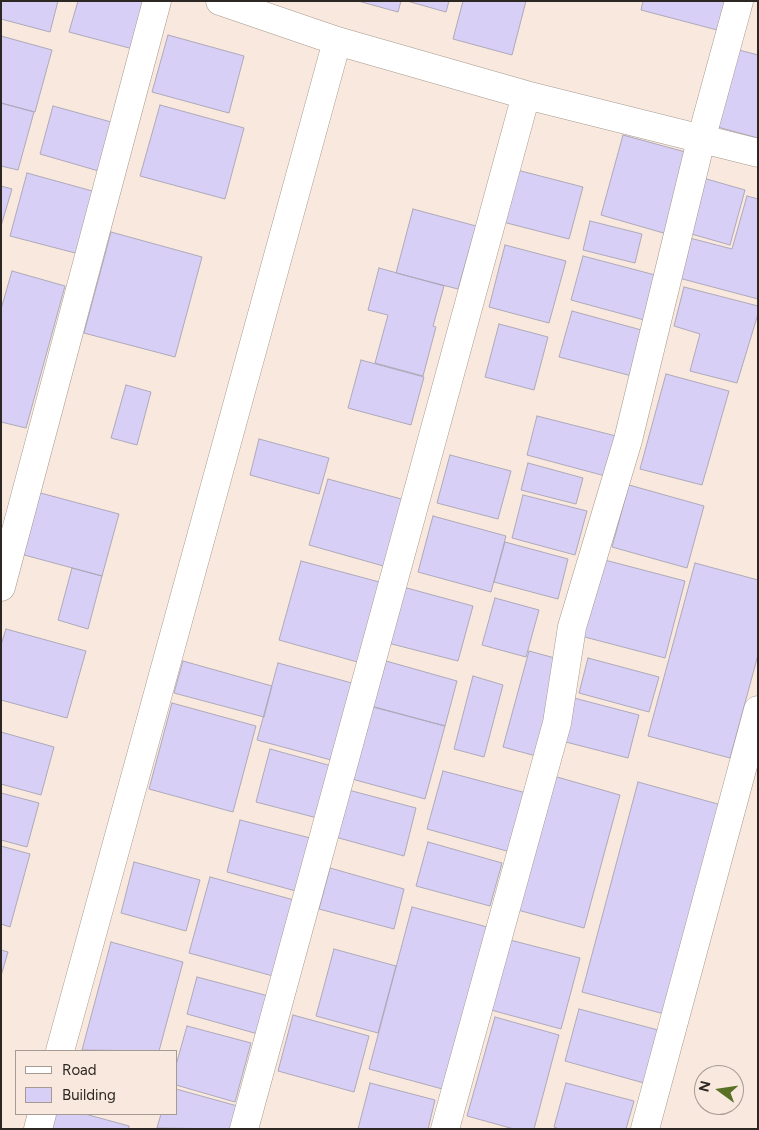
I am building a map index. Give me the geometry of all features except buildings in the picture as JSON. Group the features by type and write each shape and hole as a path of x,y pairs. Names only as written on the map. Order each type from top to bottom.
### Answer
{"street":[{"path":"1,587 156,1"},
{"path":"220,1 337,41 526,95 758,153"},
{"path":"445,1129 557,723 572,627 628,440 701,140 740,1"},
{"path":"60,1050 337,41"},
{"path":"244,1129 526,95"},
{"path":"645,1129 758,710"},
{"path":"38,1129 42,1115"}]}
